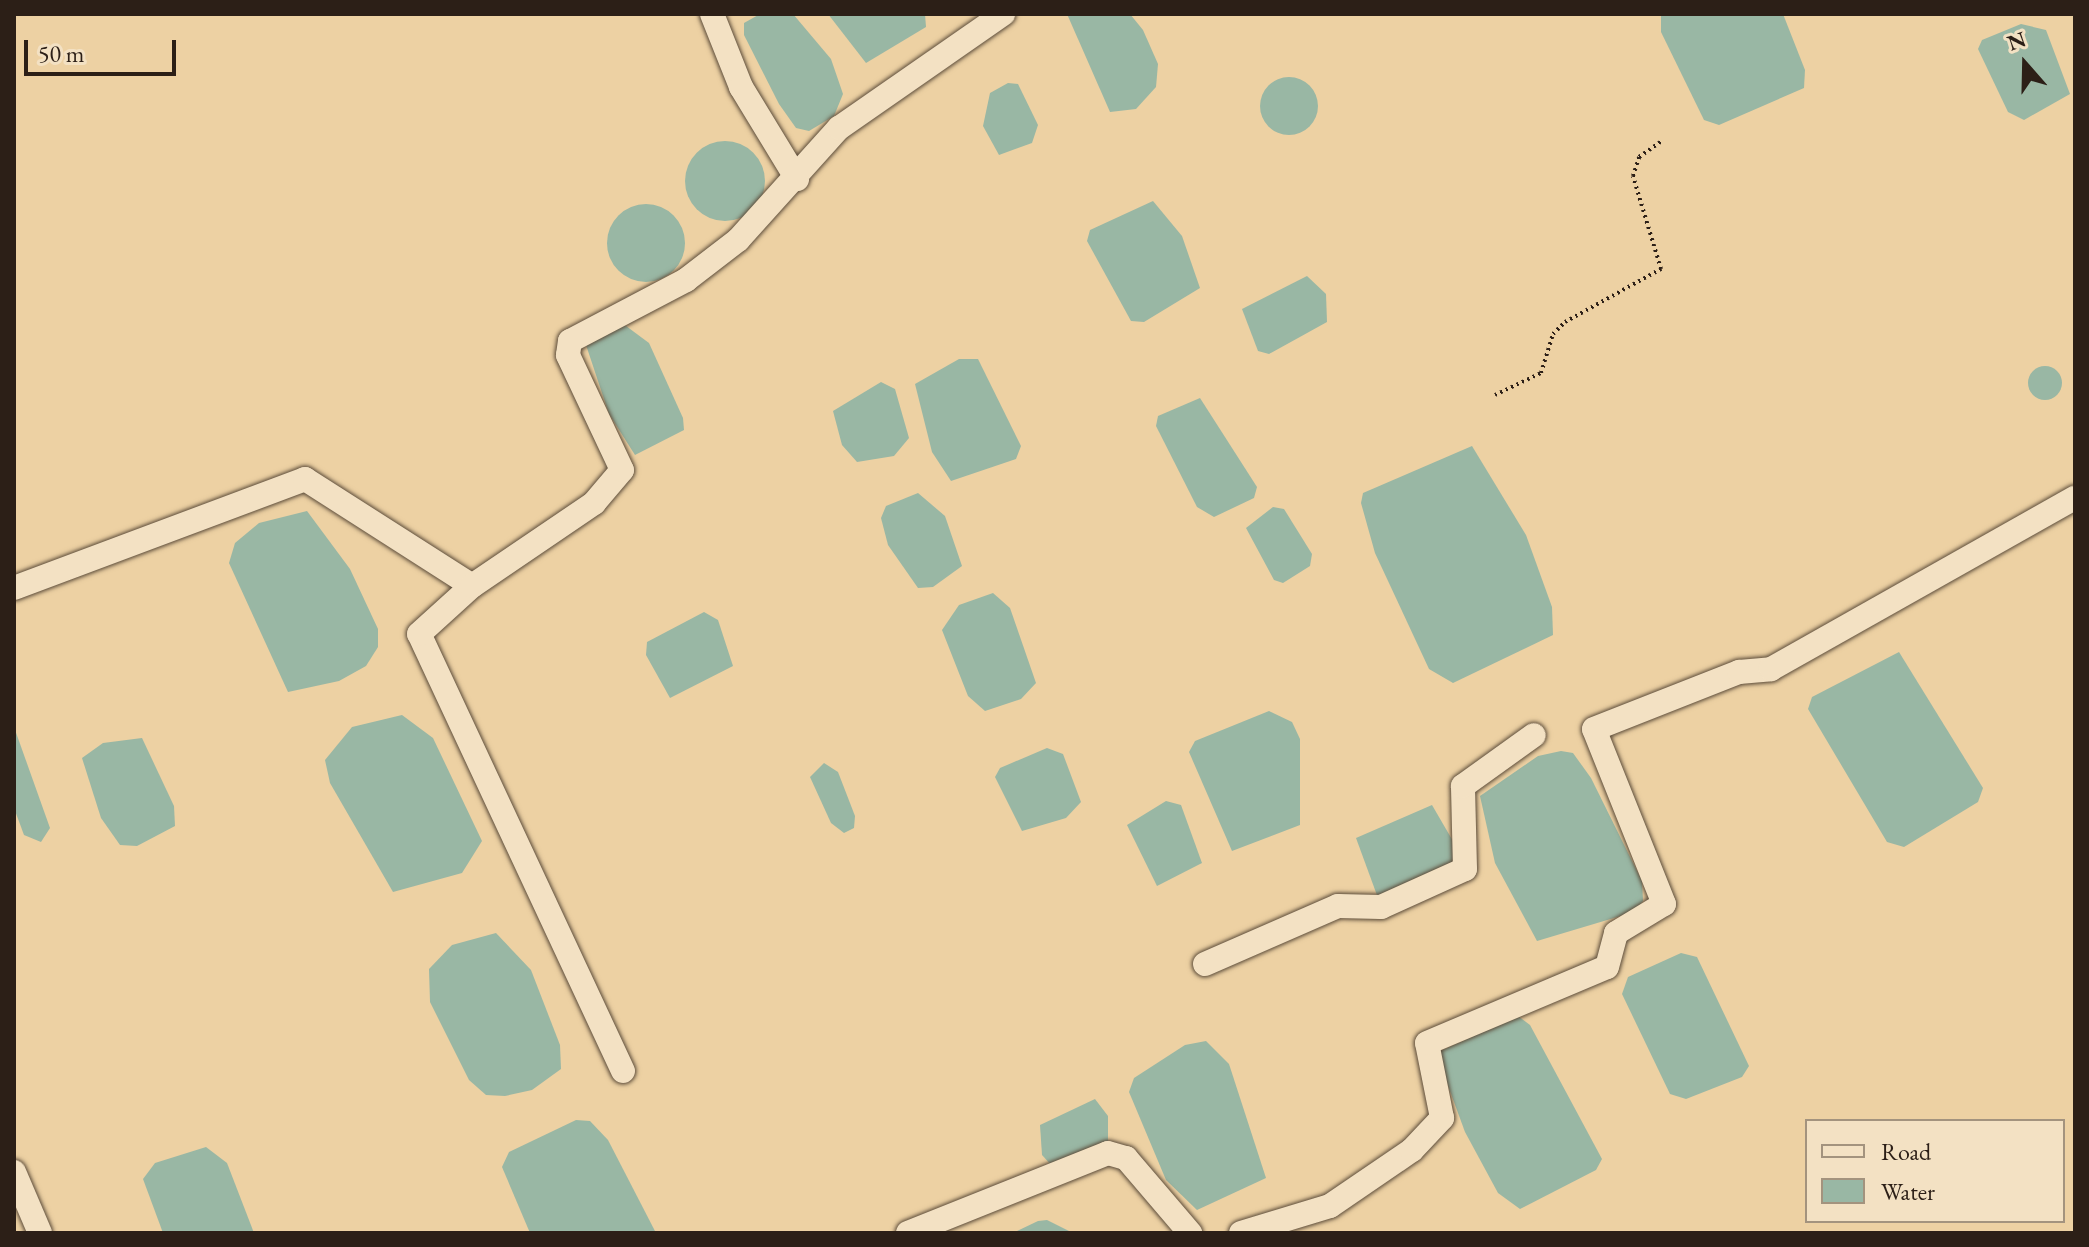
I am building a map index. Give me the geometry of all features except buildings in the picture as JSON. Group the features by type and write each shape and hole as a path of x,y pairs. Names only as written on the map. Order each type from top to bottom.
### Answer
{"street":[{"path":"712,14 741,87 797,179"},
{"path":"623,1071 419,634 472,586 594,503 622,470 568,355 570,341 661,298 738,240 797,179 839,128 880,96 1003,14"},
{"path":"14,588 305,479 472,586"},
{"path":"1241,1233 1330,1206 1412,1150 1442,1118 1427,1043 1607,967 1616,933 1664,904 1594,729 1739,672 1771,669 2075,498"},
{"path":"1205,964 1338,906 1381,907 1465,869 1463,786 1534,735"},
{"path":"908,1233 1108,1153 1126,1158 1190,1233"},
{"path":"14,1172 40,1233"}],"path":[{"path":"1495,395 1541,373 1565,322 1661,269 1633,176 1639,157 1662,141"}],"water":[{"path":"760,14 793,14 831,59 843,94 834,116 809,131 796,128 779,104 744,35 744,23"},
{"path":"828,14 925,14 926,27 866,63"},
{"path":"1067,14 1130,14 1143,30 1158,64 1156,87 1136,109 1110,112"},
{"path":"1661,14 1783,14 1805,70 1804,88 1719,125 1704,120 1661,32"},
{"path":"2021,24 2046,30 2070,94 2024,120 2008,112 1978,49 1982,40"},
{"path":"1289,77 1310,85 1318,106 1310,127 1289,135 1268,127 1260,106 1268,85"},
{"path":"1008,83 1018,84 1038,125 1032,143 999,155 983,126 990,93"},
{"path":"725,141 740,144 753,153 762,166 765,181 762,196 753,209 740,218 725,221 710,218 697,209 688,196 685,181 688,166 697,153 710,144"},
{"path":"1153,201 1182,236 1200,288 1144,322 1131,321 1087,241 1090,230"},
{"path":"646,204 661,207 673,216 682,228 685,243 682,258 673,270 661,279 646,282 631,279 619,270 610,258 607,243 610,228 619,216 631,207"},
{"path":"1307,276 1326,294 1327,322 1269,354 1258,351 1242,309"},
{"path":"622,323 649,343 683,418 684,430 635,455 609,414 586,345"},
{"path":"959,359 978,359 1021,446 1016,459 951,481 932,452 915,384"},
{"path":"2045,366 2057,371 2062,383 2057,395 2045,400 2033,395 2028,383 2033,371"},
{"path":"881,382 895,389 909,438 894,456 857,462 842,445 833,411"},
{"path":"1200,398 1257,487 1254,498 1214,517 1197,507 1156,426 1158,416"},
{"path":"1472,446 1526,535 1552,607 1553,635 1453,683 1429,669 1375,553 1361,503 1363,493"},
{"path":"918,493 945,516 962,566 933,587 918,588 888,545 881,518 886,506"},
{"path":"1273,507 1284,509 1312,554 1310,566 1283,583 1274,580 1246,528"},
{"path":"307,511 350,569 378,629 378,647 366,666 339,681 288,692 229,563 235,543 259,523"},
{"path":"993,593 1010,608 1036,683 1021,699 985,711 968,696 942,630 959,605"},
{"path":"704,612 718,620 733,666 670,698 646,655 647,642"},
{"path":"1899,652 1983,788 1978,802 1904,847 1887,842 1808,709 1812,697"},
{"path":"1269,711 1292,722 1300,739 1300,825 1232,851 1189,752 1195,741"},
{"path":"402,715 433,738 482,841 462,873 393,892 330,783 325,760 352,727"},
{"path":"14,727 50,828 41,842 24,835 14,808"},
{"path":"142,738 174,806 175,826 137,846 120,845 101,818 82,758 103,743"},
{"path":"1047,748 1063,754 1081,802 1066,818 1022,831 995,777 1000,768"},
{"path":"1561,751 1573,753 1591,778 1642,881 1643,901 1634,912 1537,941 1495,863 1480,796 1538,756"},
{"path":"824,763 838,772 855,816 854,828 844,833 831,823 810,777"},
{"path":"1166,801 1181,805 1202,863 1157,886 1127,825"},
{"path":"1432,805 1457,848 1456,864 1378,898 1356,838"},
{"path":"496,933 531,970 560,1045 561,1069 532,1090 505,1096 486,1095 469,1080 430,1002 429,969 452,945"},
{"path":"1681,953 1697,957 1749,1066 1742,1077 1686,1099 1670,1094 1622,994 1628,977"},
{"path":"1518,1016 1530,1025 1602,1159 1596,1170 1520,1209 1498,1193 1465,1132 1436,1053"},
{"path":"1206,1041 1229,1064 1266,1178 1197,1210 1166,1180 1129,1092 1134,1078 1185,1045"},
{"path":"1095,1099 1108,1116 1108,1143 1052,1166 1042,1155 1040,1125"},
{"path":"576,1120 590,1121 608,1140 656,1233 530,1233 502,1167 509,1152"},
{"path":"206,1147 227,1163 254,1233 163,1233 143,1179 155,1163"},
{"path":"1047,1220 1073,1233 1013,1233 1038,1221"}]}
